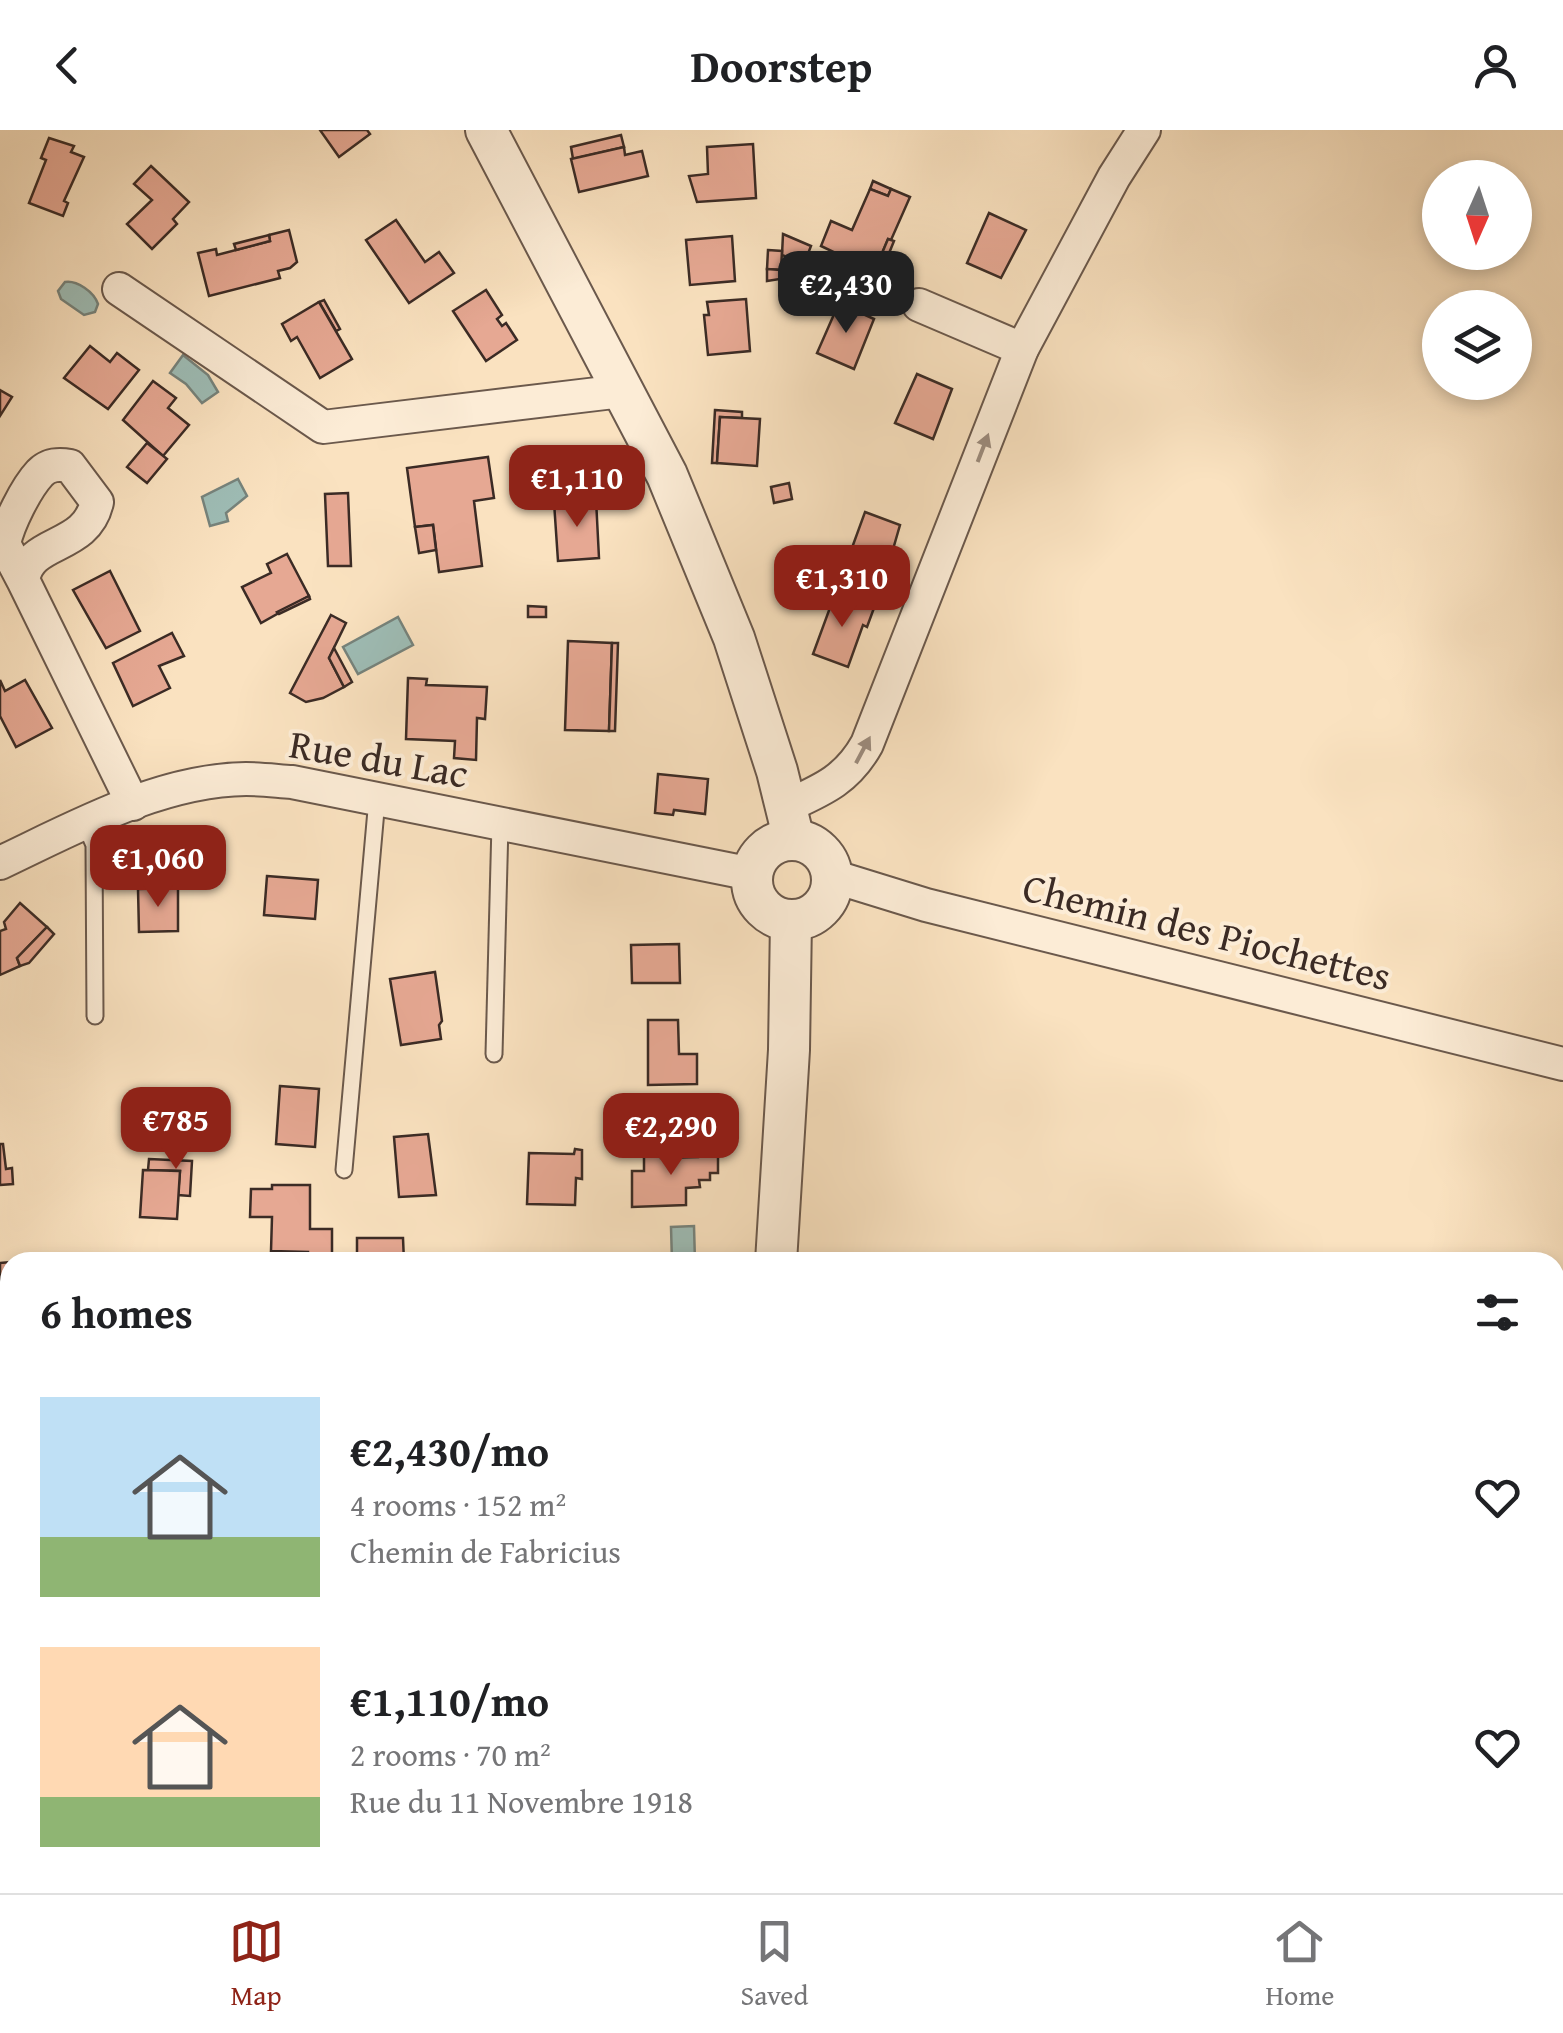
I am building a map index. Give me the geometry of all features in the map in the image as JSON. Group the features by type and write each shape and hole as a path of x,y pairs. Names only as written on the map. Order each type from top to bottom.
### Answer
{"street":[{"path":"486,130 667,475 734,638 790,823 828,862 832,876 826,901 817,912 791,920 773,916 755,896 752,874 758,858 790,823 855,765 1022,348 1114,177 1144,130"},
{"path":"118,290 323,427 622,390"},
{"path":"919,305 1022,348"},
{"path":"23,580 133,804"},
{"name":"Rue du Lac","path":"0,864 133,804 194,785 244,779 292,782 752,874"},
{"name":"Chemin des Piochettes","path":"832,876 926,905 1563,1064"},
{"path":"777,1252 790,1050 791,920"}],"lane":[{"path":"344,1170 377,799"},
{"path":"85,824 94,846 95,1016"},
{"path":"494,1054 500,824"}],"water":[{"path":"65,282 89,291 98,304 95,312 84,315 61,299 58,291"},
{"path":"183,355 208,375 218,392 202,403 170,373"},
{"path":"238,479 247,496 226,513 228,521 210,526 202,497"},
{"path":"398,617 413,645 358,674 343,647"},
{"path":"694,1226 695,1252 672,1252 671,1227"}],"building":[{"path":"320,130 367,130 370,134 339,157"},
{"path":"621,135 624,147 573,159 571,147"},
{"path":"49,138 74,146 71,152 84,157 64,201 68,203 63,216 29,203 46,160 41,158"},
{"path":"753,144 756,198 697,202 689,176 708,174 707,147"},
{"path":"624,147 625,155 642,151 648,176 579,192 571,159"},
{"path":"151,166 189,202 173,219 177,224 152,249 127,224 152,200 134,184"},
{"path":"873,181 891,189 888,196 870,189"},
{"path":"870,189 888,196 891,189 910,197 891,240 888,239 868,277 836,263 840,255 821,246 831,221 852,230"},
{"path":"989,213 1026,230 1001,278 967,263"},
{"path":"396,220 425,262 439,252 454,273 409,303 366,240"},
{"path":"289,230 297,262 278,271 280,278 209,296 198,253 216,249 217,255 270,241 269,235"},
{"path":"783,234 811,246 804,264 782,255"},
{"path":"269,235 270,241 236,250 234,244"},
{"path":"732,236 735,281 690,285 686,240"},
{"path":"888,239 894,241 881,273 875,270"},
{"path":"768,250 782,251 781,270 767,269"},
{"path":"767,269 781,270 780,279 767,281"},
{"path":"486,290 502,315 497,319 502,326 506,323 517,340 486,361 453,311"},
{"path":"746,299 750,351 708,355 704,315 709,315 707,302"},
{"path":"324,300 340,329 336,331 319,302"},
{"path":"319,302 352,359 320,378 297,337 291,341 282,324"},
{"path":"839,303 874,319 854,369 817,353"},
{"path":"90,346 110,362 117,353 139,370 108,409 64,378"},
{"path":"917,374 952,389 933,439 895,423"},
{"path":"153,381 176,398 168,408 189,425 163,456 123,420"},
{"path":"0,390 12,397 0,416"},
{"path":"715,410 742,412 742,418 720,417 717,463 712,463"},
{"path":"720,417 760,419 757,466 717,463"},
{"path":"147,443 167,459 147,483 127,467"},
{"path":"488,457 494,498 474,501 482,566 439,572 433,525 415,527 407,468"},
{"path":"789,483 792,499 774,503 771,487"},
{"path":"348,493 351,566 328,566 325,494"},
{"path":"596,499 599,558 558,561 554,502"},
{"path":"865,512 900,525 887,570 849,556"},
{"path":"433,525 436,550 419,553 415,527"},
{"path":"287,554 309,596 261,623 242,587 271,573 267,564"},
{"path":"110,571 140,631 106,648 73,590"},
{"path":"835,594 874,608 867,627 863,625 848,667 813,654"},
{"path":"309,596 310,599 277,612"},
{"path":"528,606 546,607 546,617 528,617"},
{"path":"331,615 346,623 329,658 344,687 306,702 290,693"},
{"path":"172,633 184,656 159,666 170,688 133,706 113,663"},
{"path":"568,641 612,643 609,731 565,730"},
{"path":"612,643 618,643 615,731 609,731"},
{"path":"334,648 352,682 344,687 329,658"},
{"path":"408,678 427,679 426,685 487,687 485,719 477,718 476,760 454,758 455,741 406,739"},
{"path":"0,680 5,691 25,680 52,728 16,747 0,716"},
{"path":"658,774 708,779 705,814 674,810 673,815 655,813"},
{"path":"267,876 318,880 315,919 264,915"},
{"path":"178,888 178,931 139,932 138,889"},
{"path":"20,903 47,927 17,958 20,966 0,975 0,931 6,929 4,922"},
{"path":"47,927 54,934 29,963 20,966 17,958"},
{"path":"679,944 680,983 632,983 631,945"},
{"path":"435,972 441,1039 401,1045 390,979"},
{"path":"648,1020 678,1020 679,1054 697,1054 697,1084 648,1085"},
{"path":"280,1086 319,1089 315,1147 276,1144"},
{"path":"428,1134 436,1195 399,1197 394,1137"},
{"path":"0,1144 6,1169 12,1168 13,1184 0,1185"},
{"path":"575,1149 582,1150 582,1179 576,1178 575,1205 527,1204 529,1153 574,1154"},
{"path":"698,1149 718,1149 718,1173 710,1173 710,1180 699,1180 700,1187 686,1188 686,1205 632,1207 632,1171 644,1171 644,1151 661,1150 661,1158 698,1157"},
{"path":"149,1159 192,1161 190,1196 178,1195 180,1171 148,1170"},
{"path":"143,1170 180,1171 177,1219 140,1217"},
{"path":"272,1185 310,1185 310,1229 332,1229 332,1252 271,1251 272,1217 250,1217 251,1189 272,1189"},
{"path":"357,1238 403,1238 404,1252 357,1252"}]}
